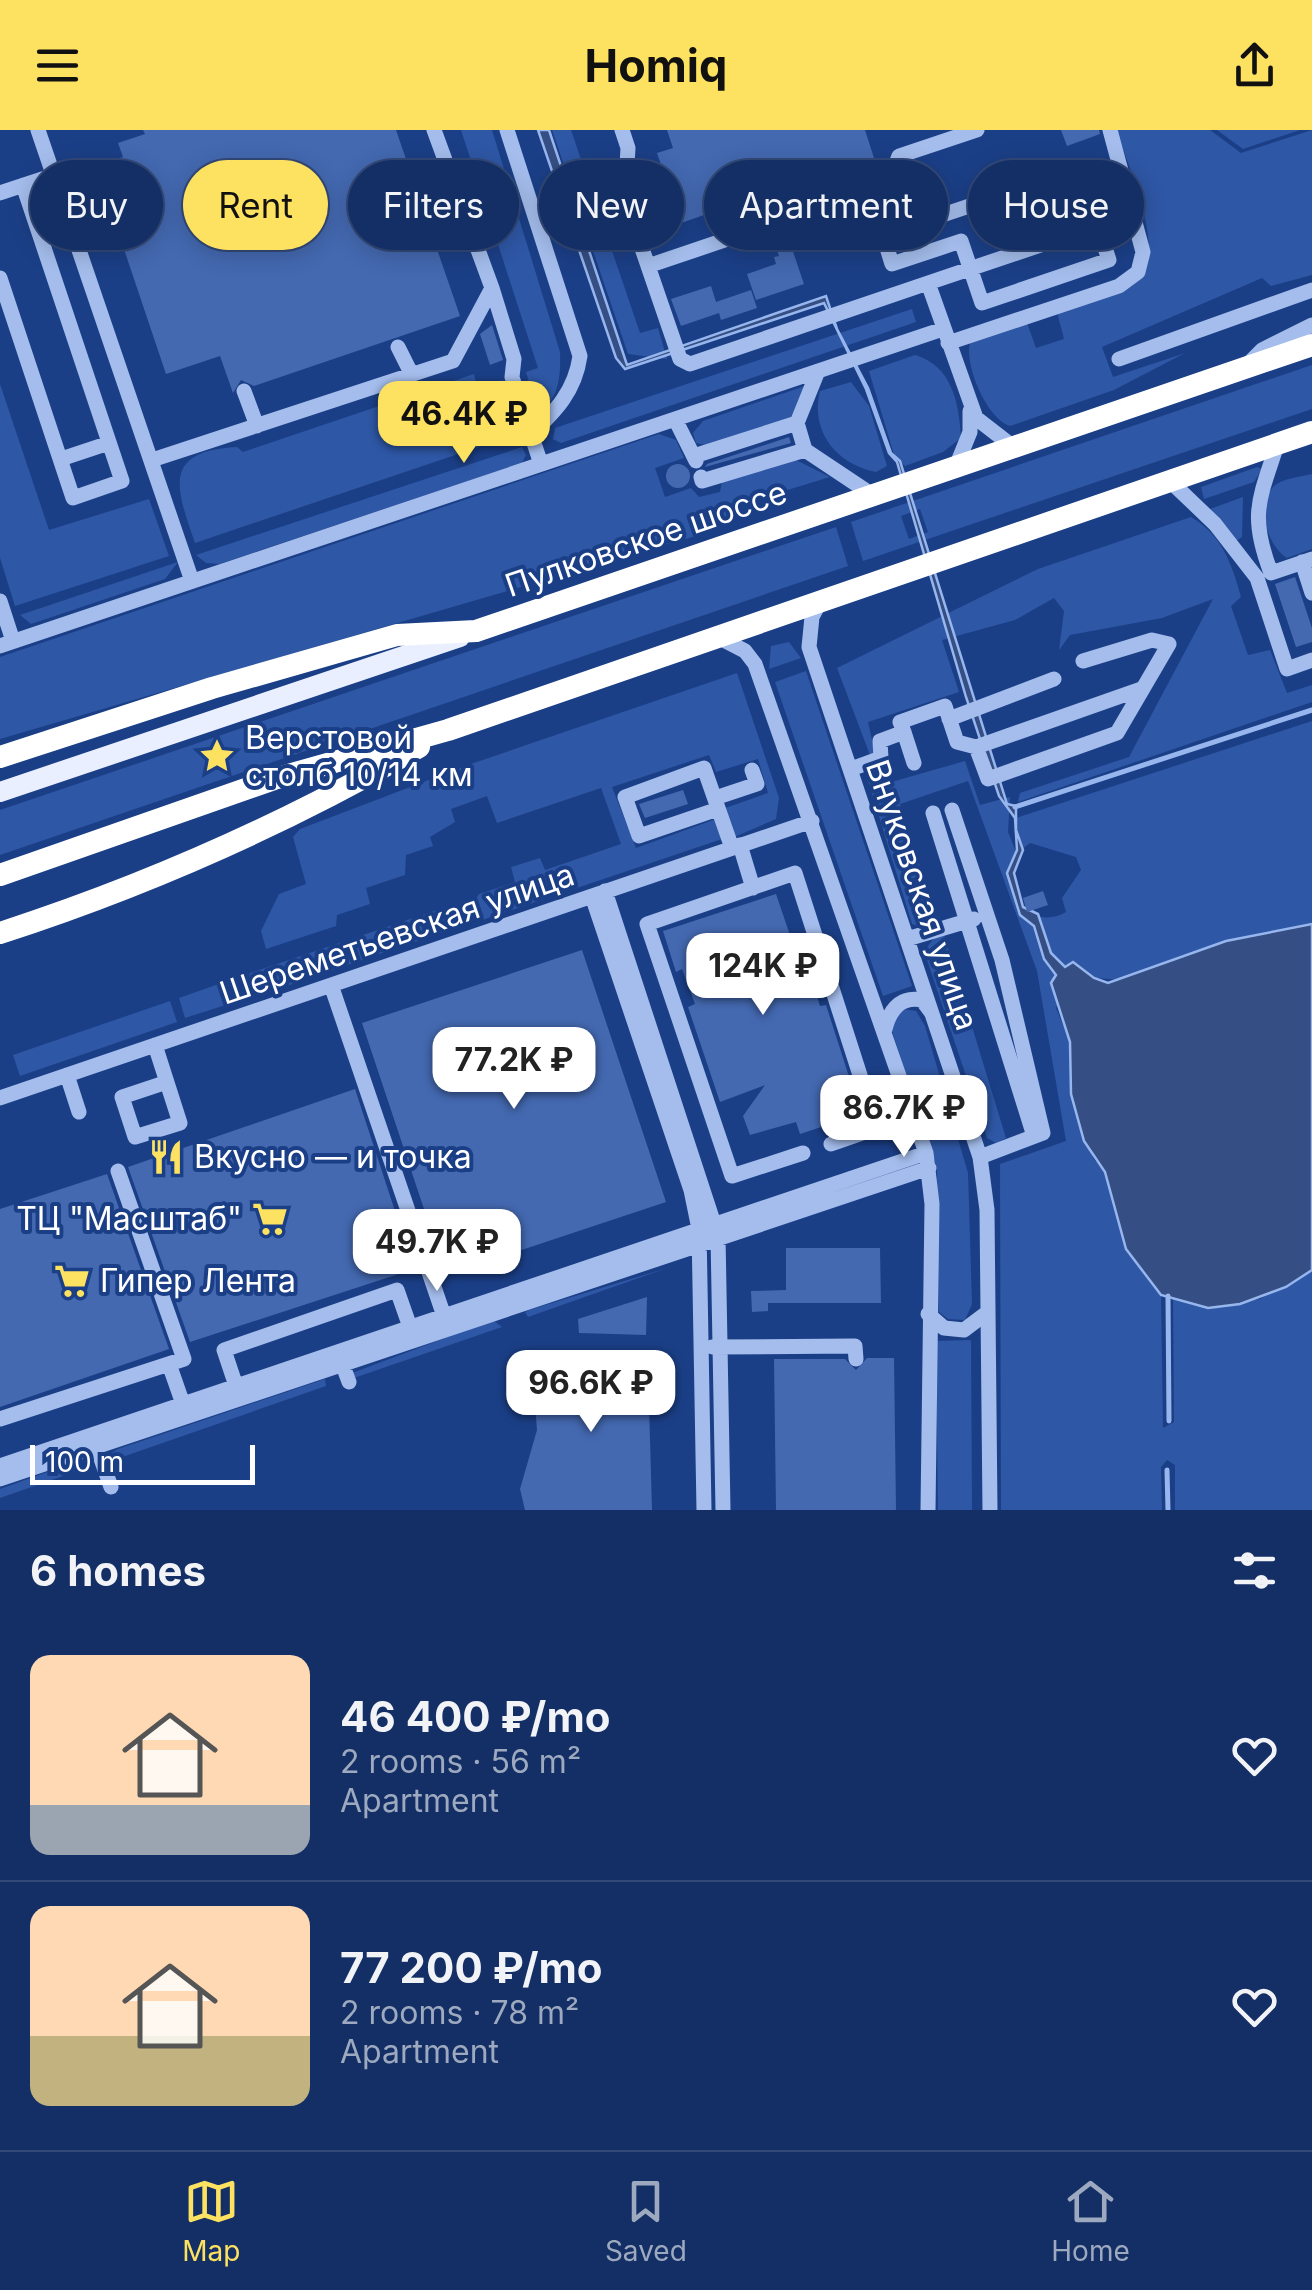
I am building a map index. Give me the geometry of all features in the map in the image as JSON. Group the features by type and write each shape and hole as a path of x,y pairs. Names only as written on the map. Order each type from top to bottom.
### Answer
{"highway":[{"name":"Пулковское шоссе","path":"476,631 1312,345"},
{"path":"0,874 274,779 448,730 1312,432"},
{"path":"0,757 212,688 397,635 476,631"},
{"path":"0,933 322,803 448,730"}],"main road":[{"name":"Пулковское шоссе","path":"0,792 476,631"}],"street":[{"path":"38,130 49,160"},
{"path":"434,130 492,288 514,358 512,377 541,464"},
{"path":"507,130 580,356 570,391 558,410 531,434"},
{"path":"622,130 628,148 625,199 680,360 690,364 1025,250"},
{"path":"648,266 887,187 899,156 977,130"},
{"path":"0,601 7,644 818,371 1119,286 1138,272 1143,252 1110,130"},
{"path":"0,193 30,183"},
{"path":"0,278 73,498 122,482 23,185"},
{"path":"968,206 883,234 892,264 961,241 982,303 1109,260 1106,250"},
{"path":"80,250 192,581"},
{"path":"928,283 970,407 983,427 1016,448"},
{"path":"152,460 453,362 492,288"},
{"path":"1119,359 1312,290"},
{"path":"1244,367 1262,350 1312,325"},
{"path":"398,346 412,375"},
{"path":"818,371 797,423 805,450 874,496"},
{"path":"244,392 257,426"},
{"path":"955,469 970,432 970,407"},
{"path":"675,419 702,481 805,450"},
{"path":"697,465 797,423"},
{"path":"60,460 109,443"},
{"path":"1278,444 1261,483 1257,536 1287,668 1312,660"},
{"path":"1170,482 1264,575"},
{"path":"1264,575 1307,561 1312,593"},
{"name":"Внуковская улица","path":"822,600 808,632 809,646 980,1157 987,1210 990,1510"},
{"path":"718,638 745,651 756,664 927,1160 928,1510"},
{"path":"976,747 988,779 1117,733 1169,644 1152,640 1082,660"},
{"path":"948,719 1054,679"},
{"path":"914,763 900,722 945,706 957,742 976,747 1141,689"},
{"path":"851,769 881,758 880,741 904,732"},
{"path":"752,770 757,784 716,804 639,836 625,797 704,768 716,804 754,888"},
{"path":"952,810 987,915 1043,1133 980,1157"},
{"path":"933,813 1034,1136"},
{"name":"Шереметьевская улица","path":"0,1098 812,821"},
{"path":"803,1152 732,1176 647,924 795,873 877,1128 831,1144"},
{"path":"599,894 708,1233 722,1347 723,1510"},
{"path":"908,939 987,915"},
{"path":"331,985 445,1322"},
{"path":"885,1029 892,1011 906,1000 922,1000 933,1016"},
{"path":"155,1045 167,1082 180,1123 135,1138 122,1097 167,1082"},
{"path":"67,1075 80,1112"},
{"path":"870,1103 878,1091 903,1082"},
{"path":"0,1466 342,1363 445,1322 927,1160"},
{"path":"0,1419 184,1359 118,1171"},
{"path":"704,1510 702,1347 708,1233"},
{"path":"236,1386 224,1350 397,1290 410,1328"},
{"path":"928,1314 954,1331 974,1327 988,1312"},
{"path":"0,1479 183,1404 410,1328 445,1322"},
{"path":"702,1347 855,1346 856,1358"},
{"path":"342,1363 349,1382"},
{"path":"169,1364 183,1404"},
{"path":"95,1440 111,1487"}],"shaded area":[{"path":"461,130 492,130 501,160 471,160"},
{"path":"538,130 549,130 559,160 548,160"},
{"path":"552,130 571,130 581,160 562,160"},
{"path":"1116,130 1210,130 1241,153 1312,130 1312,275 1271,286 1262,278 1102,347 1113,377 1185,353 1114,390 1010,426 993,413 979,390 970,364 970,343 1027,323 1036,348 1064,339 1057,312 1120,290 1138,279 1146,268 1149,251 1144,217 1144,160 1127,160"},
{"path":"1217,130 1300,130 1243,149"},
{"path":"519,218 560,352 554,394 538,413 526,372 538,368 500,250 519,250"},
{"path":"579,250 589,250 627,365 826,296 837,329 868,388 891,453 900,461 1007,804 1016,806 1016,830 1023,850 1014,873 1023,907 1038,914 1051,953 1065,967 1073,962 1108,983 1226,941 1312,924 1312,1270 1286,1287 1240,1304 1208,1308 1161,1295 1126,1249 1105,1172 1084,1141 1071,1094 1070,1042 1051,983 1056,975 1044,959 1034,926 1020,915 1007,873 1017,850 1015,818 999,796 966,697 897,462 889,453 866,389 824,303 625,369 616,358"},
{"path":"593,250 612,250 640,333 658,328 667,359 628,354"},
{"path":"912,309 916,322 561,443 553,439 555,428"},
{"path":"915,355 938,368 951,387 961,438 943,452 905,466 895,458 869,371"},
{"path":"1312,365 1312,409 863,561 851,522","holes":["920,509 928,532 909,539 901,516"]},
{"path":"474,374 477,388 503,380 520,433 195,543 183,506 180,477 195,456 237,447 243,452"},
{"path":"851,382 869,406 887,466 876,472 849,462 838,453 829,444 819,419 820,391"},
{"path":"0,384 49,530 149,499 169,556 15,606 0,558"},
{"path":"805,386 791,419 709,446 696,443 693,433 703,421"},
{"path":"659,434 676,440 684,458 655,468 665,497 691,488 699,497 720,492 723,475 794,459 830,477 735,506 733,517 699,535 0,739 0,657"},
{"path":"522,447 526,455 522,463 219,564 206,563 196,555"},
{"path":"1257,467 1262,469 1254,482 1204,499 1201,487"},
{"path":"1312,474 1312,549 1287,558 1269,535 1265,504 1278,483"},
{"path":"1243,497 1242,537 1235,542 1210,509"},
{"path":"1191,517 1211,532 1229,562 1241,597 1231,606 1248,655 1270,650 1287,693 1312,685 1312,702 1018,802 1020,793 1129,757 1213,599 1162,618 1070,635 1059,650 1064,611 1054,598 1015,620 942,640 959,692 868,722 875,753 870,755 837,668 1038,569"},
{"path":"836,527 848,566 0,855 0,810"},
{"path":"178,562 165,579 31,624 20,615"},
{"path":"789,642 801,658 769,669 771,646"},
{"path":"806,671 912,986 883,996 775,682"},
{"path":"737,673 779,798 776,819 732,838 725,808 768,793 758,759 716,772 709,755 612,787 636,848 716,819 722,839 482,920 474,915 472,905 479,894 515,882 511,867 540,858 545,870 621,844 601,788 497,823 487,796 451,809 455,822 430,837 433,846 406,855 405,875 366,888 370,904 337,915 336,926 266,949 261,931 279,894 306,884 293,837 300,829 468,765"},
{"path":"1312,721 1312,924 1226,941 1125,980 1094,978 1073,962 1056,1008 1070,1042 1070,1068 1093,1158 1105,1172 1126,1249 1161,1295 1163,1428 1174,1422 1173,1296 1208,1308 1260,1299 1312,1270 1312,1510 1175,1510 1175,1465 1167,1460 1161,1467 1162,1510 1001,1510 1000,1164 1066,1141 1037,971 968,781 900,804 938,922 921,927 912,924 865,771 880,766 888,783 965,761 980,805 1010,797 1008,832 1018,857 1010,873 1021,909 1049,917 1066,912 1062,898 1081,870 1076,857 1030,843 1021,850 1014,831 1016,818"},
{"path":"452,905 460,913 455,928 260,995 247,988 250,973"},
{"path":"944,935 1006,1138 996,1143 987,1138 924,951 935,937"},
{"path":"230,980 236,996 232,1003 185,1018 179,998"},
{"path":"170,1001 177,1022 20,1076 13,1055"},
{"path":"903,1009 916,1011 925,1026 968,1173 972,1304 965,1320 948,1319 939,1312 937,1168 891,1028 894,1017"},
{"path":"667,1268 528,1317 525,1312 529,1310"},
{"path":"493,1320 502,1327 354,1378 352,1373"},
{"path":"971,1340 972,1510 938,1510 936,1341"},
{"path":"325,1379 326,1386 108,1462 106,1456 118,1449"},
{"path":"75,1462 83,1469 0,1498 0,1489"}],"building":[{"path":"143,130 396,130 406,160 348,160 348,250 437,250 460,316 254,386 241,380 233,393 220,356 166,374 124,250 163,250 163,160 114,160 123,157 118,143 145,134"},
{"path":"667,130 865,130 874,158 704,160 704,215 684,222 684,160 659,160 657,153 673,148"},
{"path":"1061,130 1099,130 1100,134 1067,146"},
{"path":"777,250 792,250 804,284 756,300 747,274 776,264 774,257 779,256"},
{"path":"711,286 716,302 751,290 757,308 721,320 719,313 681,326 671,299"},
{"path":"492,325 503,360 490,365 480,334"},
{"path":"789,437 791,443 705,467 707,464"},
{"path":"673,464 683,464 690,476 683,488 673,488 666,481 666,471"},
{"path":"1295,577 1312,628 1312,642 1296,647 1275,584"},
{"path":"683,790 688,804 645,818 639,804"},
{"path":"1043,891 1048,905 1027,912 1023,898"},
{"path":"776,894 793,944 801,942 820,1006 826,1005 861,1114 800,1134 796,1122 750,1135 743,1116 765,1085 720,1102 688,1007 695,1004 682,969 676,972 663,931"},
{"path":"582,950 666,1202 446,1275 362,1023"},
{"name":"ТЦ \"Масштаб\"","path":"355,1089 414,1269 190,1342 128,1167"},
{"name":"Гипер Лента","path":"107,1174 169,1349 0,1407 0,1209"},
{"path":"786,1248 880,1248 881,1303 768,1303 768,1311 752,1312 751,1291 786,1290"},
{"path":"647,1297 646,1335 579,1333 578,1319"},
{"path":"541,1356 652,1360 661,1382 649,1404 652,1510 525,1510 520,1489 537,1430 532,1367"},
{"path":"867,1358 894,1358 896,1510 776,1510 774,1359 845,1359 856,1370"}],"waterway":[{"path":"1015,807 1312,710"},
{"path":"1168,1296 1169,1421"},
{"path":"1167,1470 1168,1510"}],"place":[{"name":"Верстовой столб 10/14 км","path":"217,756"},
{"name":"Вкусно — и точка","path":"166,1157"},
{"name":"ТЦ \"Масштаб\"","path":"270,1219"},
{"name":"Гипер Лента","path":"72,1281"}]}
